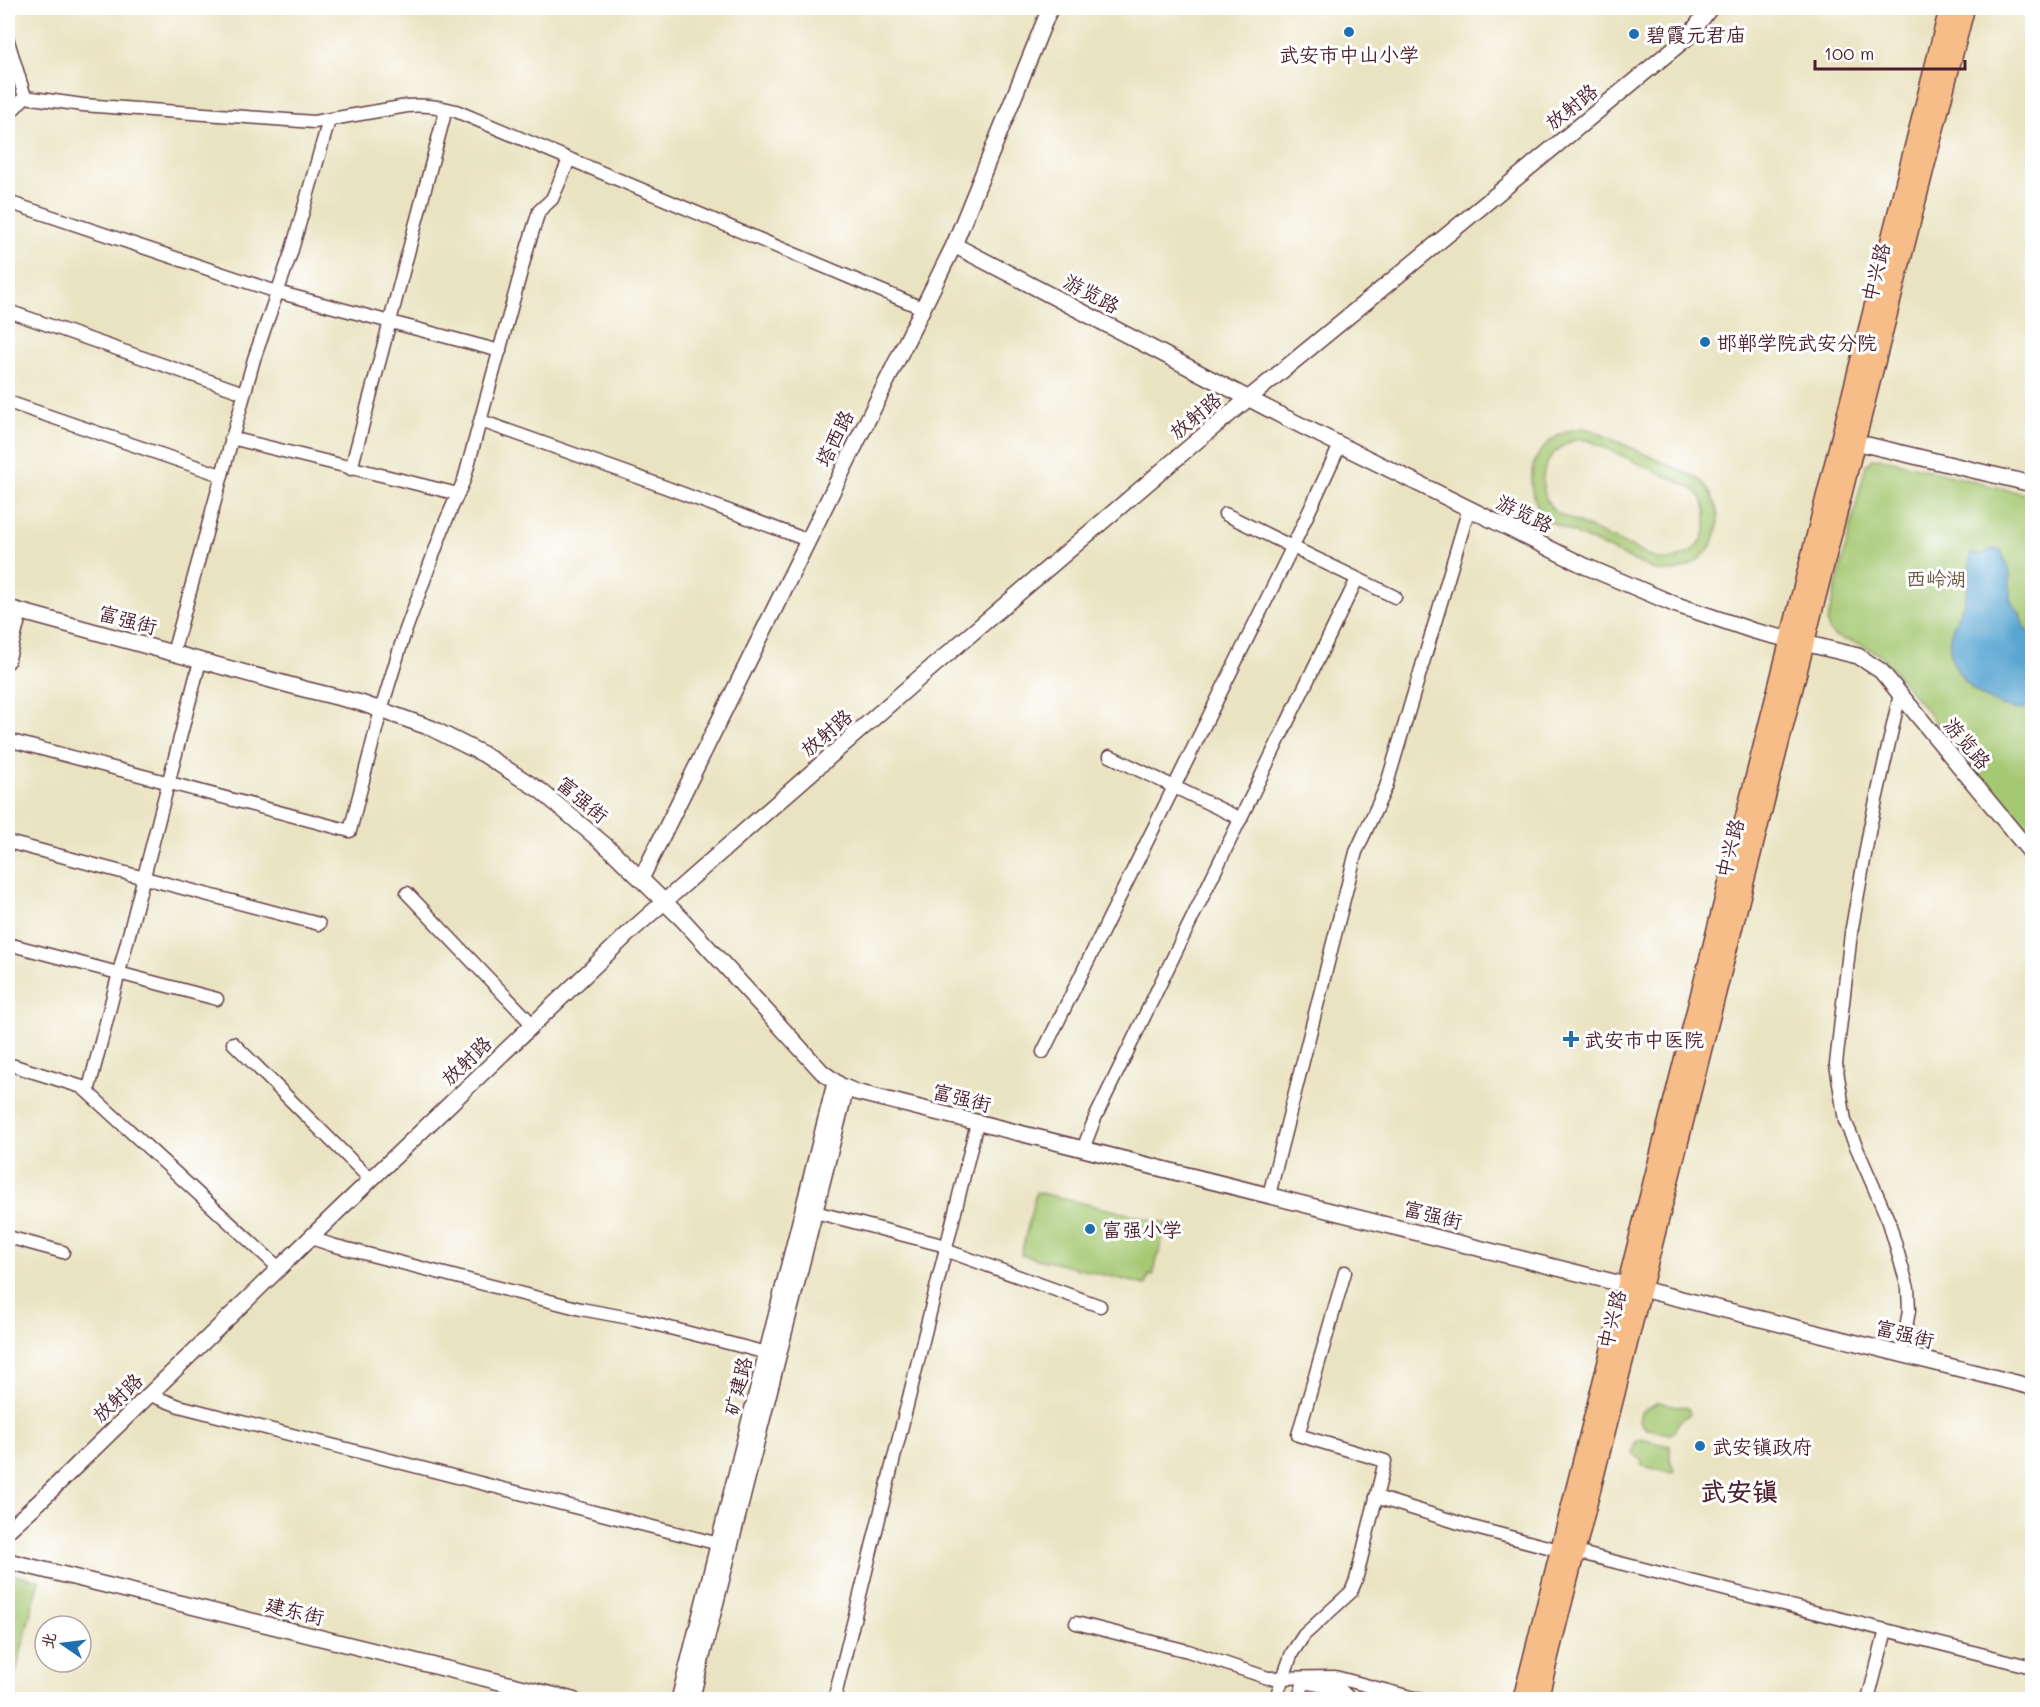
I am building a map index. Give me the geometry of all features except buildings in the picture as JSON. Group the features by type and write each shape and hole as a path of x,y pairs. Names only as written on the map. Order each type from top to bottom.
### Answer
{"main road":[{"name":"中兴路","path":"1538,1700 1568,1551 1796,641 1948,8"},
{"name":"中兴路","path":"1796,641 1855,441 1965,8"},
{"name":"中兴路","path":"1522,1700 1568,1551"}],"street":[{"name":"塔西路","path":"641,879 954,245 1050,8"},
{"name":"放射路","path":"8,1530 279,1268 664,902 926,672 1249,398 1689,36 1710,8"},
{"path":"8,41 25,97"},
{"path":"8,119 11,112 25,97"},
{"path":"25,97 95,106 314,122 421,104 446,109 922,308"},
{"path":"351,469 446,109"},
{"path":"173,653 244,393 291,254 329,120"},
{"path":"8,740 350,831 381,710 404,635 445,523 464,480 539,211 552,199 569,160"},
{"path":"8,202 277,292 500,351"},
{"name":"游览路","path":"954,245 1340,445 1585,566 1674,604 1754,631 1867,660 1881,671 2032,854"},
{"path":"8,311 244,393"},
{"path":"8,402 221,475"},
{"path":"481,420 807,540"},
{"path":"231,438 458,494"},
{"path":"1855,441 2032,484"},
{"path":"1043,1052 1292,548 1340,445"},
{"path":"1269,1195 1356,852 1386,787 1469,508"},
{"path":"1225,514 1395,597"},
{"path":"1083,1149 1095,1118 1357,579"},
{"path":"8,662 14,610"},
{"name":"富强街","path":"14,610 361,703 460,741 520,776 565,810 682,919 805,1055 841,1086 977,1123 2032,1387"},
{"path":"88,1092 201,661"},
{"path":"1900,694 1870,827 1851,933 1836,1065 1845,1121 1889,1222 1908,1288 1909,1311 1901,1354"},
{"path":"1110,756 1241,819"},
{"path":"8,842 319,924"},
{"path":"407,893 533,1025"},
{"path":"8,944 217,999"},
{"path":"233,1042 371,1180"},
{"path":"8,1064 72,1082 88,1092 279,1268"},
{"name":"矿建路","path":"692,1700 815,1212 841,1086"},
{"name":"矿建路","path":"680,1700 767,1353 841,1086"},
{"path":"834,1700 977,1123"},
{"path":"815,1212 946,1248 1100,1306"},
{"path":"8,1237 63,1252"},
{"path":"311,1238 547,1300 635,1319 767,1353"},
{"path":"1275,1700 1292,1653 1304,1635 1351,1592 1356,1580 1385,1461 1298,1435 1345,1272"},
{"path":"150,1395 179,1406 719,1544"},
{"path":"1376,1497 1472,1527 2032,1667"},
{"name":"建东街","path":"8,1561 573,1700"},
{"path":"1076,1623 1188,1651 1268,1678 1321,1676 1346,1678 1422,1700"},
{"path":"1868,1700 1886,1630"},
{"path":"1298,1700 1304,1682 1340,1689 1347,1696 1346,1700"}],"green space":[{"path":"1581,428 1590,429 1699,479 1711,494 1717,510 1717,526 1713,541 1704,555 1692,564 1675,570 1656,571 1548,521 1538,507 1532,492 1531,478 1534,464 1541,451 1551,440","holes":["1575,440 1588,440 1692,488 1701,497 1706,509 1706,529 1701,541 1691,552 1672,560 1659,560 1555,512 1544,491 1544,470 1555,452 1564,445"]},
{"name":"西岭湖","path":"1881,458 2032,496 2032,839 1882,657 1859,644 1834,636 1829,631 1827,623 1866,465 1873,459"},
{"path":"1036,1192 1166,1223 1153,1276 1149,1275 1146,1285 1021,1255"},
{"path":"1658,1402 1688,1408 1690,1414 1679,1422 1673,1433 1645,1428 1639,1420 1641,1412"},
{"path":"1640,1439 1670,1446 1670,1460 1675,1471 1672,1473 1642,1466 1642,1460 1632,1453 1635,1442"},
{"path":"8,1574 39,1580 9,1700 8,1699"}],"water":[{"path":"1992,549 2001,551 2010,574 2010,599 2026,629 2032,635 2032,704 2021,710 1994,703 1971,687 1955,665 1951,652 1951,632 1965,600 1971,553 1980,555"}],"place":[{"name":"武安市中山小学","path":"1349,32"},
{"name":"碧霞元君庙","path":"1634,34"},
{"name":"邯郸学院武安分院","path":"1705,342"},
{"name":"武安市中医院","path":"1571,1039"},
{"name":"富强小学","path":"1090,1229"},
{"name":"武安镇政府","path":"1700,1446"}],"district":[{"name":"武安镇","path":"1739,1491"}]}
